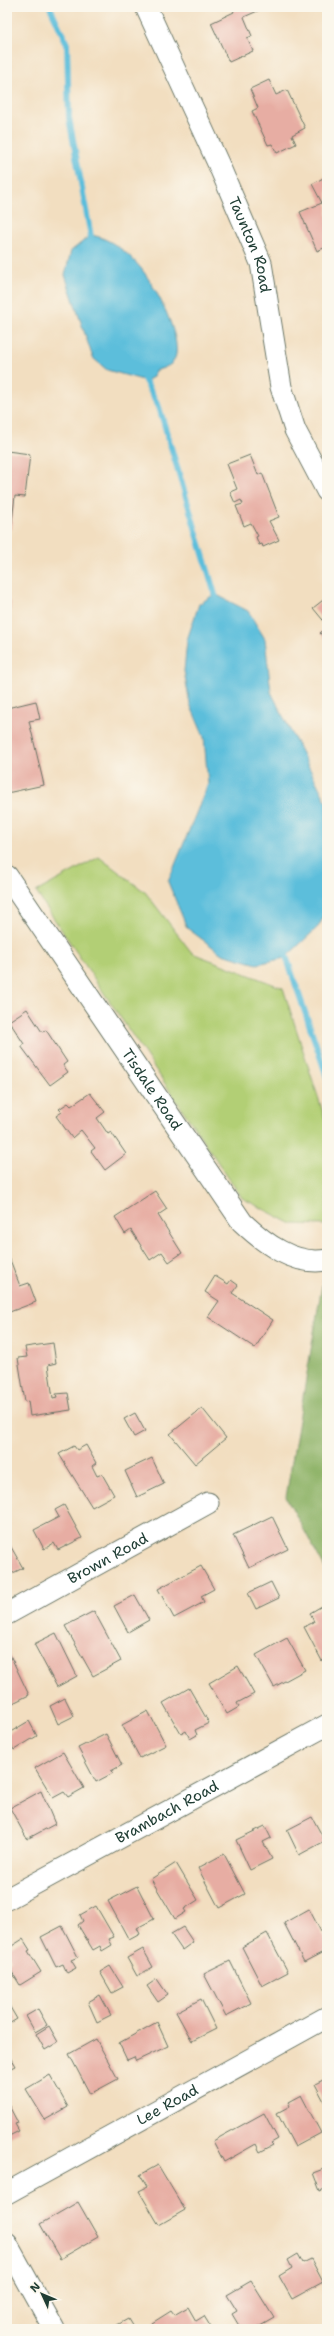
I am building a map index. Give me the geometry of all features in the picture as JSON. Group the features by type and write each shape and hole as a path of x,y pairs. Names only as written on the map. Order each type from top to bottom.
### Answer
{"street":[{"name":"Taunton Road","path":"146,7 218,163 261,263 281,387 295,430 327,491"},
{"name":"Tisdale Road","path":"7,876 242,1222 269,1245 290,1256 316,1262 327,1260"},
{"name":"Brown Road","path":"7,1614 208,1502"},
{"name":"Brambach Road","path":"7,1899 327,1725"},
{"name":"Lee Road","path":"7,2193 327,2017"},
{"path":"7,2244 54,2329"}],"green space":[{"path":"99,857 145,892 192,953 283,988 327,1125 327,1225 292,1224 242,1198 36,892"},
{"path":"327,1277 327,1572 286,1497 323,1279"}],"water":[{"path":"91,235 105,239 118,246 134,261 145,273 167,313 176,343 176,355 172,363 155,371 153,377 146,381 107,370 93,358 65,275 71,251"},
{"path":"215,594 248,611 265,639 271,692 327,803 327,911 318,927 285,958 257,964 222,954 187,928 168,882 208,784 204,737 190,704 184,671 187,640 199,604"}],"building":[{"path":"232,7 261,7 262,9 244,17 252,36 247,38 253,51 229,62 211,23 234,12"},
{"path":"269,80 276,95 287,90 305,128 292,135 296,144 277,153 272,144 268,145 252,111 258,108 250,89"},
{"path":"327,176 327,253 324,248 317,251 300,212 322,203 312,184"},
{"path":"7,451 30,454 25,497 15,496 11,530 7,530"},
{"path":"250,455 258,475 262,473 279,517 269,521 279,540 263,547 262,544 259,545 256,537 258,536 251,523 244,526 236,506 243,504 241,500 235,503 230,492 237,489 227,464"},
{"path":"327,597 327,625 313,608"},
{"path":"7,601 11,602 8,632 7,632"},
{"path":"327,627 327,641 320,633"},
{"path":"36,701 40,719 29,721 44,785 7,793 7,708"},
{"path":"27,1009 42,1032 46,1030 67,1062 63,1065 68,1072 50,1085 21,1046 24,1044 9,1021"},
{"path":"90,1093 105,1112 97,1118 108,1134 111,1132 126,1154 105,1170 91,1151 95,1148 81,1130 72,1138 56,1116 62,1112 59,1109 68,1103 71,1106"},
{"path":"155,1191 167,1209 158,1215 182,1253 169,1262 162,1252 150,1260 131,1230 125,1234 115,1217"},
{"path":"9,1257 20,1286 29,1283 36,1302 7,1313 7,1258"},
{"path":"215,1276 228,1284 231,1280 238,1285 232,1293 273,1320 255,1348 208,1317 219,1301 205,1292"},
{"path":"53,1343 56,1363 48,1365 53,1398 57,1397 56,1394 68,1393 71,1410 30,1416 28,1401 25,1402 18,1358 27,1357 25,1347"},
{"path":"202,1408 226,1438 195,1464 170,1434"},
{"path":"135,1413 145,1431 134,1437 124,1419"},
{"path":"86,1445 96,1463 92,1466 97,1476 102,1474 114,1495 92,1507 59,1454 74,1446 77,1450"},
{"path":"152,1458 164,1484 137,1497 125,1471"},
{"path":"64,1505 82,1538 58,1550 54,1543 44,1549 34,1530 59,1517 55,1510"},
{"path":"272,1516 288,1549 249,1568 233,1535"},
{"path":"7,1540 23,1568 7,1576"},
{"path":"201,1566 214,1589 201,1596 204,1602 174,1618 158,1589"},
{"path":"271,1582 279,1598 256,1609 248,1593"},
{"path":"135,1595 149,1620 128,1632 114,1606"},
{"path":"327,1603 327,1658 322,1661 304,1627 314,1622 310,1613"},
{"path":"94,1611 121,1661 93,1676 65,1626"},
{"path":"56,1633 77,1676 57,1687 34,1644"},
{"path":"287,1638 305,1670 274,1687 256,1655"},
{"path":"10,1655 29,1695 7,1706 7,1657"},
{"path":"238,1666 254,1694 237,1703 239,1707 227,1714 209,1683"},
{"path":"189,1688 209,1723 195,1730 197,1735 190,1739 186,1731 181,1734 163,1703"},
{"path":"65,1698 74,1716 58,1724 50,1706"},
{"path":"148,1711 166,1745 140,1758 122,1725"},
{"path":"29,1721 37,1736 14,1750 7,1738 7,1734"},
{"path":"106,1734 122,1765 111,1771 113,1773 96,1782 78,1748"},
{"path":"63,1752 84,1788 68,1797 64,1792 53,1798 35,1768"},
{"path":"41,1791 55,1824 27,1839 10,1808"},
{"path":"312,1817 325,1841 299,1855 287,1830"},
{"path":"265,1826 271,1838 263,1842 272,1859 250,1870 236,1840"},
{"path":"224,1854 245,1894 219,1908 198,1868"},
{"path":"176,1863 198,1900 184,1909 186,1912 175,1919 151,1879"},
{"path":"137,1886 154,1919 137,1928 140,1934 129,1940 108,1901"},
{"path":"96,1906 114,1937 109,1939 112,1945 102,1951 100,1946 93,1950 78,1925 83,1921 80,1915"},
{"path":"309,1909 327,1943 327,1950 304,1962 284,1923"},
{"path":"62,1926 78,1957 71,1960 76,1968 67,1973 63,1964 56,1967 41,1937"},
{"path":"183,1927 193,1942 182,1950 171,1934"},
{"path":"267,1933 288,1972 262,1986 242,1947"},
{"path":"23,1939 30,1950 28,1951 41,1972 20,1985 7,1964 11,1960 7,1949"},
{"path":"143,1949 153,1967 137,1976 127,1958"},
{"path":"230,1961 251,2003 226,2016 204,1974"},
{"path":"110,1966 123,1987 112,1993 100,1972"},
{"path":"157,1979 168,1995 158,2002 147,1986"},
{"path":"100,1995 111,2015 97,2022 88,2002"},
{"path":"201,1999 216,2029 192,2041 176,2012"},
{"path":"7,2002 17,2019 7,2025"},
{"path":"38,2009 47,2025 35,2032 26,2016"},
{"path":"157,2022 168,2046 136,2061 134,2057 127,2060 119,2043"},
{"path":"49,2026 58,2042 45,2050 36,2034"},
{"path":"96,2039 118,2079 90,2094 69,2054"},
{"path":"7,2052 15,2066 7,2070"},
{"path":"50,2075 68,2107 45,2120 26,2089"},
{"path":"327,2078 327,2107 315,2084"},
{"path":"301,2095 321,2133 295,2147 277,2113 290,2106 288,2102"},
{"path":"7,2102 18,2123 15,2124 19,2131 7,2137"},
{"path":"264,2113 278,2139 271,2143 273,2145 260,2152 256,2144 224,2162 213,2141"},
{"path":"158,2165 185,2210 159,2225 139,2191 147,2187 140,2175"},
{"path":"326,2168 327,2188 320,2191 313,2173"},
{"path":"78,2202 98,2237 60,2259 40,2224"},
{"path":"298,2254 303,2263 311,2259 323,2282 292,2299 279,2276 292,2268 288,2260"},
{"path":"251,2281 274,2318 255,2329 241,2329 232,2314 237,2311 227,2295"},
{"path":"188,2307 196,2321 204,2316 212,2329 156,2329 152,2323 171,2311 174,2315"},
{"path":"128,2319 134,2329 110,2329"}],"waterway":[{"path":"50,7 67,44 69,118 92,242"},
{"path":"142,375 159,407 217,601"},
{"path":"284,950 327,1077"}]}
